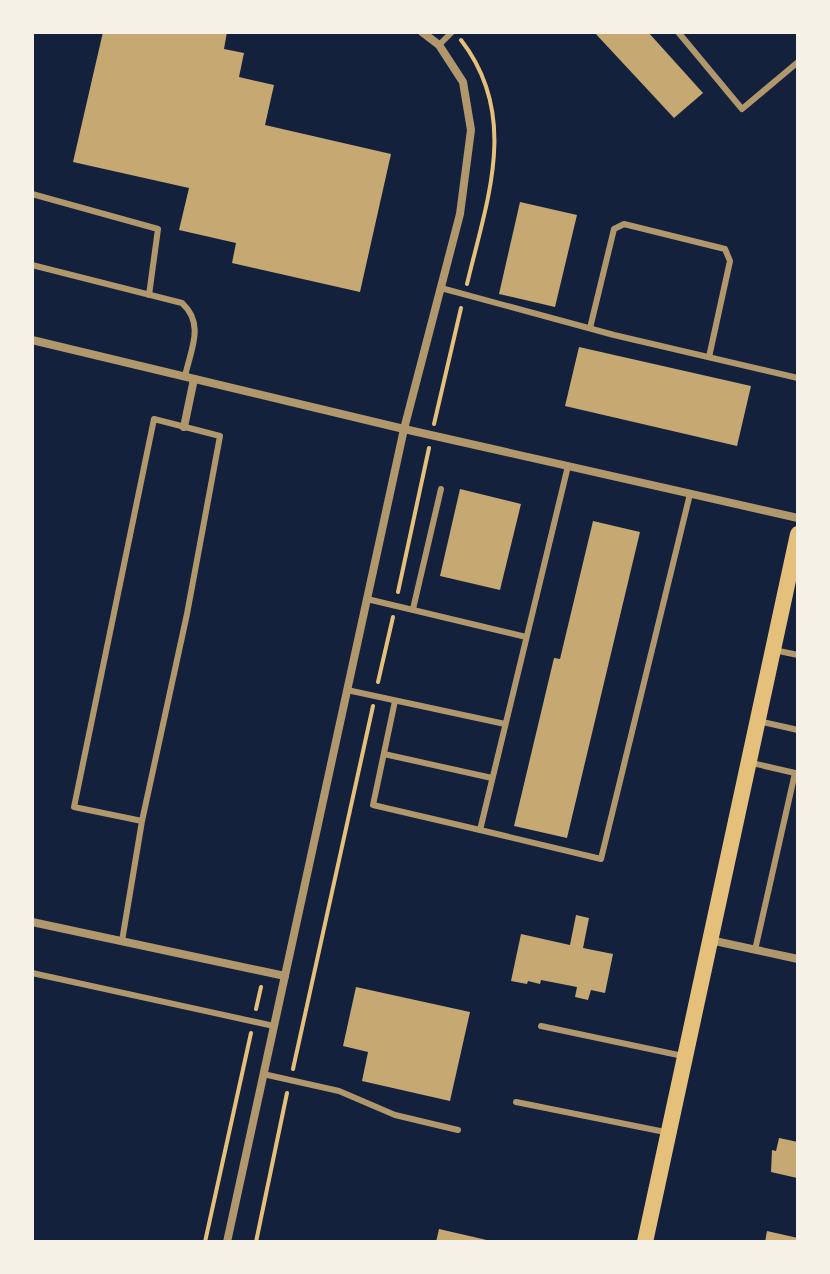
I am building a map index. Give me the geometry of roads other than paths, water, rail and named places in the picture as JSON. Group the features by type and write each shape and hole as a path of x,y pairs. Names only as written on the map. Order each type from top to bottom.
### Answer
{"main road":[{"path":"645,1242 798,534"}],"street":[{"path":"227,1242 404,429 460,214 471,130 463,82 439,45 422,32"},
{"path":"32,340 404,429 798,518"},
{"path":"184,427 190,378"},
{"path":"32,922 285,976"},
{"path":"710,940 798,959"}],"lane":[{"path":"439,45 453,32"},
{"path":"678,32 742,109 798,62"},
{"path":"32,194 158,229 149,295"},
{"path":"590,328 609,244 614,229 624,224 725,249 730,261 709,357"},
{"path":"32,265 182,303 191,312 196,324 190,378"},
{"path":"441,288 798,378"},
{"path":"122,941 142,821 187,614 220,436 154,419 74,807 142,821"},
{"path":"480,830 568,466"},
{"path":"413,609 441,489"},
{"path":"395,701 373,805 601,859 690,494"},
{"path":"367,599 526,637"},
{"path":"773,650 798,655"},
{"path":"347,690 505,724"},
{"path":"758,721 798,730"},
{"path":"384,754 492,778"},
{"path":"749,763 796,774 755,950"},
{"path":"32,973 274,1026"},
{"path":"541,1026 685,1057"},
{"path":"263,1074 339,1091 395,1115 458,1130"},
{"path":"516,1102 669,1133"}]}
